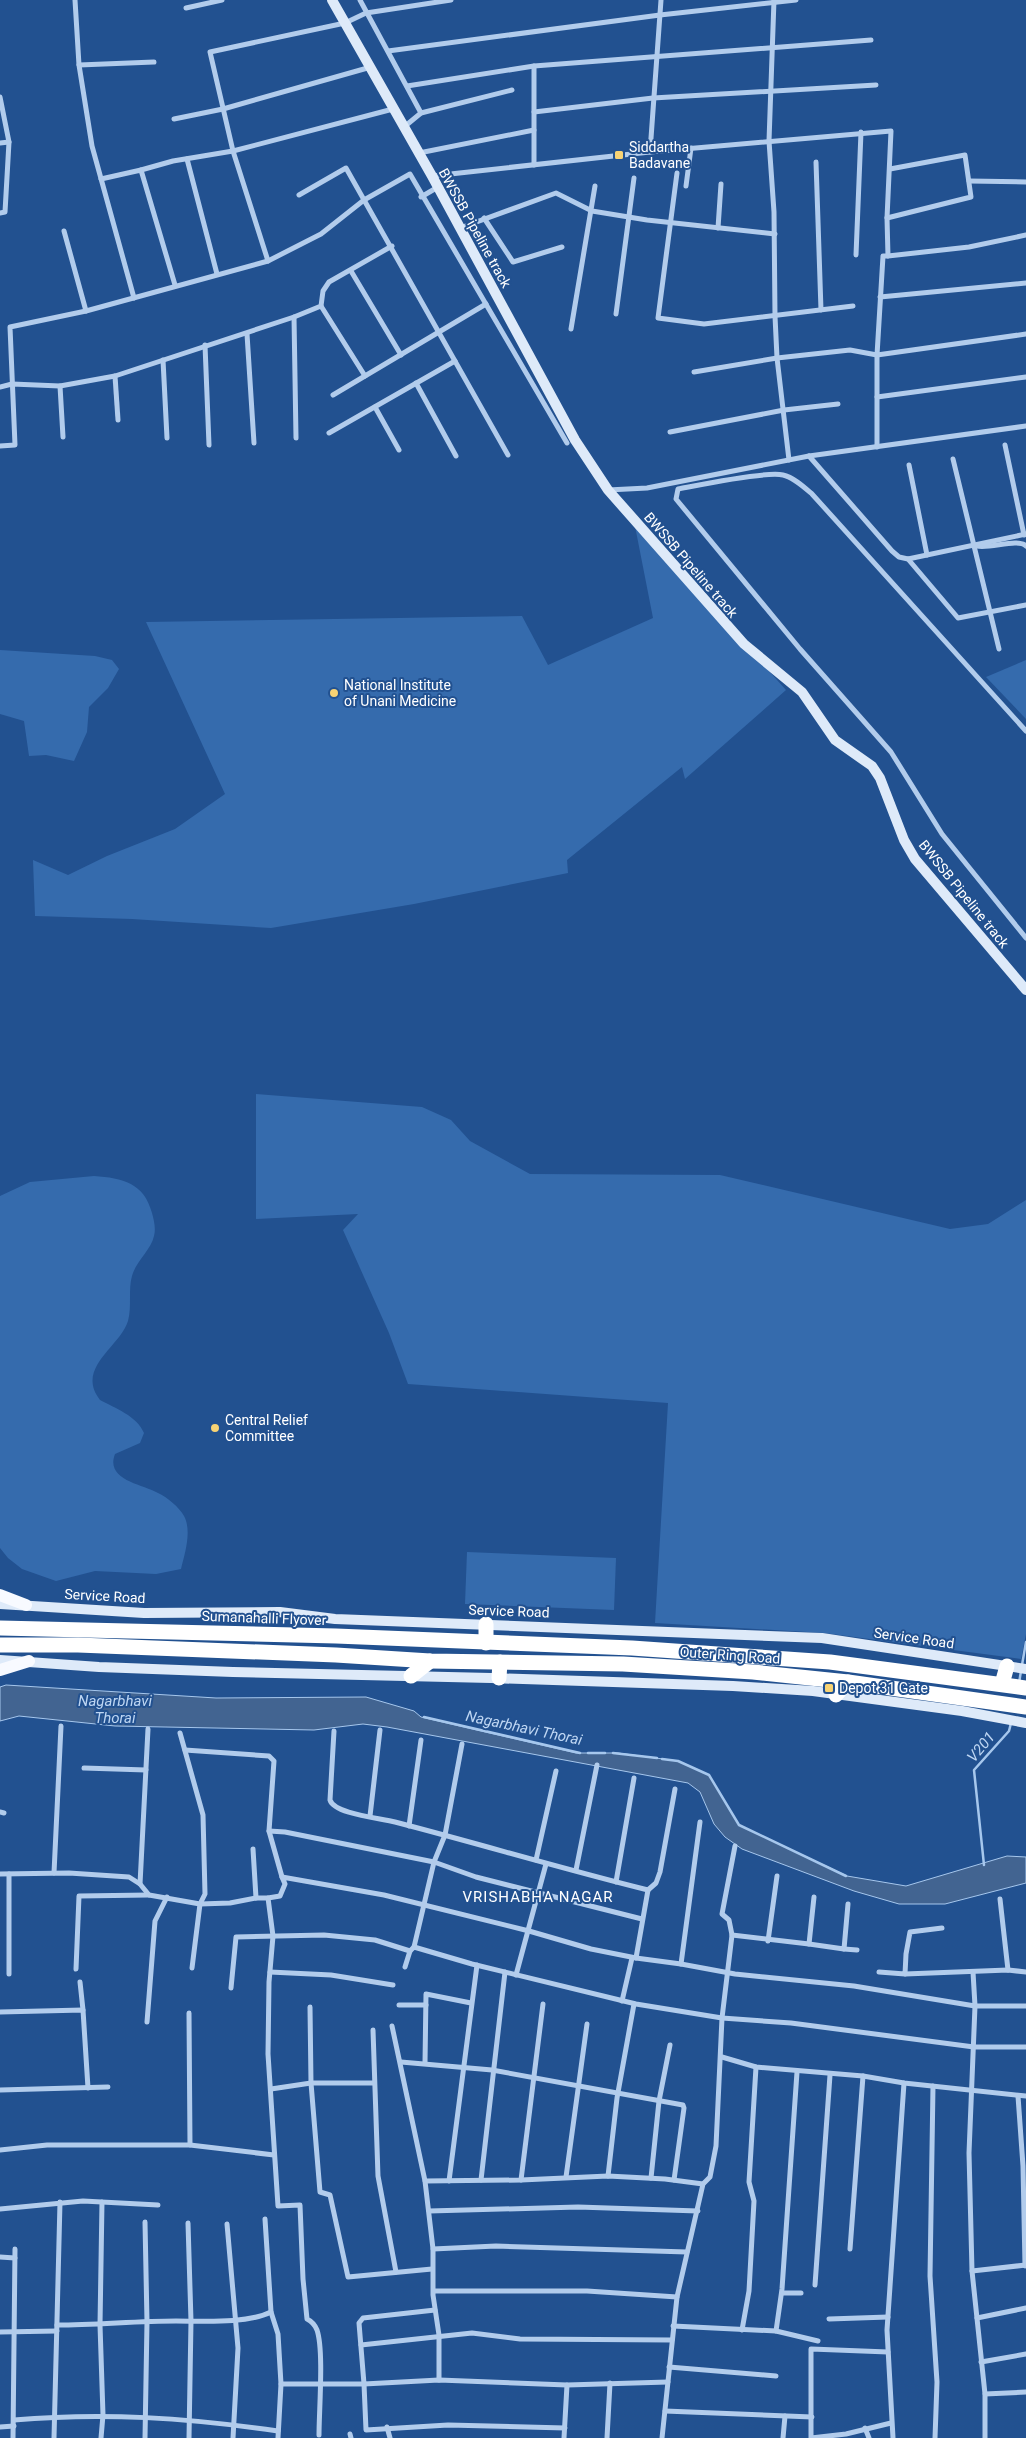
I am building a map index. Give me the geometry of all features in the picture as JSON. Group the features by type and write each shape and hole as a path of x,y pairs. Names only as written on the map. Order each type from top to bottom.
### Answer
{"highway":[{"path":"486,1624 486,1643"},
{"name":"Sumanahalli Flyover","path":"0,1628 77,1628 526,1644"},
{"name":"Outer Ring Road","path":"526,1644 762,1656 1016,1686"},
{"path":"0,1645 78,1645 336,1655 430,1661"},
{"path":"411,1676 430,1661"},
{"name":"Outer Ring Road","path":"430,1661 632,1665 753,1672 848,1682 1018,1705"},
{"path":"499,1678 500,1662"},
{"path":"1011,1666 1016,1686"},
{"path":"836,1695 848,1682"}],"main road":[{"path":"0,1595 26,1605"},
{"path":"0,1670 29,1661"}],"street":[{"path":"75,0 79,64 92,146 134,298"},
{"path":"186,8 222,0"},
{"name":"BWSSB Pipeline track","path":"332,0 432,176 575,440 608,490 744,644 796,685 836,740 868,761 876,771 904,840 915,859 1026,990"},
{"path":"360,0 421,113"},
{"path":"268,261 233,151 210,52 345,23 366,13 451,0"},
{"path":"650,152 661,0"},
{"path":"388,50 774,1 796,0"},
{"path":"774,1 769,91 769,140 775,234 777,358 789,460"},
{"path":"407,86 534,66 871,40"},
{"path":"79,64 154,62"},
{"path":"534,66 534,166"},
{"path":"174,119 223,108 371,67"},
{"path":"534,112 653,98 876,84"},
{"path":"404,127 421,113 512,90"},
{"path":"0,97 9,142 5,212 0,213"},
{"path":"101,179 173,161 233,151 393,109"},
{"path":"419,154 534,130"},
{"path":"432,176 769,140 891,130 887,218 888,256"},
{"path":"856,255 861,132"},
{"path":"0,143 9,142"},
{"path":"686,186 690,148"},
{"path":"887,218 971,197 965,155 890,170"},
{"path":"187,159 217,274"},
{"path":"816,162 821,310"},
{"path":"299,195 346,168 392,246 508,455"},
{"path":"141,170 175,285"},
{"path":"677,173 672,223 658,318 704,324 852,306"},
{"path":"0,446 15,445 10,327 134,298 175,285 268,261 321,234 364,200 410,174 421,198 568,443"},
{"path":"616,314 634,178"},
{"path":"969,181 1026,182"},
{"path":"718,228 721,184"},
{"path":"571,329 595,186"},
{"path":"421,198 438,188"},
{"path":"460,228 556,193 592,211 672,223 775,234"},
{"path":"484,218 512,262 562,247"},
{"path":"64,231 86,310"},
{"path":"877,447 877,355 882,256 969,247 1026,235"},
{"path":"365,376 321,306 323,291 326,285 392,246"},
{"path":"350,270 401,355"},
{"path":"880,297 1026,283"},
{"path":"333,395 486,304"},
{"path":"0,387 12,384 60,386 115,376 205,345 247,334 321,306"},
{"path":"294,317 296,438"},
{"path":"247,334 254,443"},
{"path":"694,372 777,358 850,350 877,355 1026,334"},
{"path":"205,345 209,445"},
{"path":"163,360 167,438"},
{"path":"330,433 455,361"},
{"path":"115,376 118,420"},
{"path":"877,397 1026,377"},
{"path":"416,383 456,456"},
{"path":"60,386 63,436"},
{"path":"670,432 784,410 838,404"},
{"path":"375,407 399,450"},
{"path":"608,490 648,488 809,456 1026,426"},
{"path":"809,456 892,551 899,557 908,559 1025,535 1005,446"},
{"path":"953,459 999,649"},
{"path":"909,465 927,555"},
{"path":"1026,731 812,494 796,482 783,474 767,475 678,490 676,499 800,649 891,752 942,834 1026,938"},
{"path":"974,546 989,548 1019,542 1026,546"},
{"path":"908,559 958,618 1026,605"},
{"name":"Service Road","path":"0,1604 144,1613 280,1612 335,1619 822,1638 1026,1669"},
{"path":"0,1660 99,1667 204,1671 733,1686 813,1691 962,1711 1022,1723"},
{"path":"54,1873 61,1726"},
{"path":"140,1884 148,1728"},
{"path":"370,1816 380,1730"},
{"path":"334,1731 330,1795 331,1804 340,1810 445,1835 546,1864 576,1870 648,1890"},
{"path":"180,1733 203,1815 206,1881 205,1894 200,1904 192,1968"},
{"path":"409,1826 421,1740"},
{"path":"405,1967 412,1949 434,1862 445,1835 462,1744"},
{"path":"76,1969 79,1896 149,1895 200,1904 230,1903 280,1896 286,1884 282,1877 269,1831 274,1761 269,1756 185,1750"},
{"path":"576,1870 597,1765"},
{"path":"84,1768 146,1770"},
{"path":"536,1860 556,1771"},
{"path":"616,1882 634,1778"},
{"path":"622,2001 634,1958 648,1890 656,1883 660,1872 675,1789"},
{"path":"681,1964 700,1822"},
{"path":"269,1831 285,1832 434,1862 476,1877 642,1919"},
{"path":"662,2438 677,2297 703,2184 710,2177 716,2146 722,2057 722,2018 732,1935 729,1920 722,1914 735,1846"},
{"path":"253,1849 256,1898"},
{"path":"516,1974 546,1864"},
{"path":"0,1874 54,1873 129,1877 140,1884 149,1895"},
{"path":"9,1874 9,1974"},
{"path":"768,1941 777,1876"},
{"path":"282,1877 423,1904 529,1931 590,1949 634,1958 727,1972 854,1986 975,2006 1026,2006"},
{"path":"147,2022 155,1921 167,1897"},
{"path":"809,1944 814,1897"},
{"path":"268,1898 273,1936 268,2054 278,2206 300,2205 302,2279 307,2318 317,2330 319,2435"},
{"path":"1000,1899 1008,1970"},
{"path":"844,1949 848,1904"},
{"path":"906,1974 906,1954 910,1932 942,1928"},
{"path":"231,1988 236,1937 324,1935 375,1940 634,2004 722,2018 791,2023 974,2047 1026,2048"},
{"path":"732,1935 768,1941 857,1950"},
{"path":"449,2181 462,2067 478,1964"},
{"path":"879,1972 906,1974 1008,1970 1026,1972"},
{"path":"270,1972 332,1975 393,1985"},
{"path":"481,2180 492,2070 505,1972"},
{"path":"973,1972 975,2006 969,2153 972,2271 985,2394 985,2438"},
{"path":"80,1982 88,2088"},
{"path":"425,2063 426,1994 471,2003"},
{"path":"521,2180 543,2004"},
{"path":"608,2176 618,2092 634,2004"},
{"path":"399,2005 426,2005"},
{"path":"310,2007 310,2083 320,2192 330,2195 348,2277 432,2269"},
{"path":"0,2012 83,2010"},
{"path":"189,2013 190,2145"},
{"path":"566,2177 587,2024"},
{"path":"392,2026 425,2181 429,2211 433,2249 432,2269 435,2310 439,2335 439,2380"},
{"path":"373,2030 373,2083 378,2176 396,2272"},
{"path":"651,2178 659,2101 670,2045"},
{"path":"722,2057 756,2067 797,2072 863,2076 904,2083 1026,2096"},
{"path":"401,2062 492,2070 534,2076 659,2101 678,2103 684,2108 674,2180"},
{"path":"742,2330 748,2297 754,2201 749,2182 756,2067"},
{"path":"776,2331 782,2293 797,2072"},
{"path":"815,2286 830,2074"},
{"path":"850,2249 863,2076"},
{"path":"271,2089 310,2083 373,2083"},
{"path":"893,2438 888,2317 904,2083"},
{"path":"933,2086 930,2276 937,2382 935,2438"},
{"path":"0,2090 108,2087"},
{"path":"972,2271 1025,2265 1021,2115 1018,2096"},
{"path":"0,2150 47,2145 190,2145 274,2155"},
{"path":"425,2181 521,2180 608,2176 651,2178 703,2184"},
{"path":"54,2438 60,2202"},
{"path":"0,2209 60,2202 158,2205"},
{"path":"101,2438 103,2415 100,2325 102,2202"},
{"path":"429,2211 578,2207 698,2211"},
{"path":"264,2219 270,2312 278,2334 281,2384 278,2438"},
{"path":"144,2438 147,2322 145,2222"},
{"path":"188,2223 191,2321 191,2421 189,2438"},
{"path":"227,2224 238,2348 233,2438"},
{"path":"433,2249 496,2246 687,2252"},
{"path":"12,2438 14,2423 15,2249"},
{"path":"0,2257 15,2258"},
{"path":"435,2292 588,2292 677,2297"},
{"path":"782,2293 801,2293"},
{"path":"977,2318 1026,2308"},
{"path":"435,2310 363,2318 358,2323 366,2430 448,2425 565,2428"},
{"path":"57,2325 235,2319 260,2317 270,2312"},
{"path":"828,2319 888,2317"},
{"path":"673,2326 776,2331 818,2341"},
{"path":"0,2332 57,2331"},
{"path":"360,2345 439,2335 472,2333 520,2338 672,2340"},
{"path":"888,2352 811,2349 812,2438 846,2436 862,2429 891,2423"},
{"path":"981,2362 1026,2354"},
{"path":"669,2367 776,2376"},
{"path":"281,2384 364,2384 439,2380 567,2385 668,2382"},
{"path":"607,2438 610,2383"},
{"path":"564,2438 567,2385"},
{"path":"985,2394 1026,2392"},
{"path":"665,2411 812,2417"},
{"path":"0,2427 56,2416 103,2415 146,2416 278,2430"},
{"path":"783,2438 785,2416"},
{"path":"387,2428 390,2438"},
{"path":"862,2429 862,2438"},
{"path":"862,2429 869,2438"}],"shaded area":[{"path":"634,521 786,690 685,779 682,767 567,860 568,873 414,904 271,928 132,919 35,916 33,860 68,875 107,856 175,829 225,794 146,622 522,616 548,665 653,618"},
{"path":"0,650 95,656 112,660 119,669 108,688 89,707 87,732 74,761 46,755 29,756 24,721 0,714"},
{"path":"1026,660 1026,719 986,677"},
{"path":"256,1094 422,1107 451,1120 470,1141 530,1174 720,1175 950,1229 988,1224 1026,1200 1026,1634 1021,1659 824,1633 655,1623 668,1403 408,1384 389,1333 343,1230 358,1214 256,1219"},
{"path":"94,1176 114,1178 131,1184 138,1189 148,1203 155,1230 147,1251 132,1276 128,1321 117,1340 102,1358 93,1378 94,1388 100,1400 131,1417 144,1433 140,1443 115,1454 113,1463 115,1470 126,1480 161,1495 176,1506 184,1516 188,1535 181,1569 156,1574 95,1571 56,1581 22,1569 8,1558 0,1548 0,1196 30,1182"},
{"path":"467,1552 616,1558 614,1610 465,1604"}],"water":[{"name":"Nagarbhavi Thorai","path":"6,1685 216,1698 366,1697 414,1711 421,1717 576,1753 618,1753 678,1761 709,1775 739,1825 847,1876 906,1886 1007,1856 1026,1857 1026,1883 945,1904 899,1904 854,1891 742,1849 725,1837 714,1824 700,1792 688,1783 363,1724 314,1730 115,1726 19,1716 0,1721 0,1687"}],"waterway":[{"name":"V201","path":"1022,1665 1026,1642"},
{"name":"V201","path":"1019,1683 1021,1671"},
{"name":"Nagarbhavi Thorai","path":"424,1717 580,1753"},
{"name":"V201","path":"984,1865 974,1770 1009,1731 1011,1723"},
{"name":"Nagarbhavi Thorai","path":"588,1753 605,1753"},
{"name":"Nagarbhavi Thorai","path":"613,1753 657,1758"},
{"name":"Nagarbhavi Thorai","path":"662,1759 678,1761 709,1775 739,1825 846,1876"}],"place":[{"name":"Siddartha Badavane","path":"619,155"},
{"name":"National Institute of Unani Medicine","path":"334,693"},
{"name":"Central Relief Committee","path":"215,1428"},
{"name":"Depot 31 Gate","path":"829,1688"}],"district":[{"name":"VRISHABHA NAGAR","path":"538,1897"}]}
